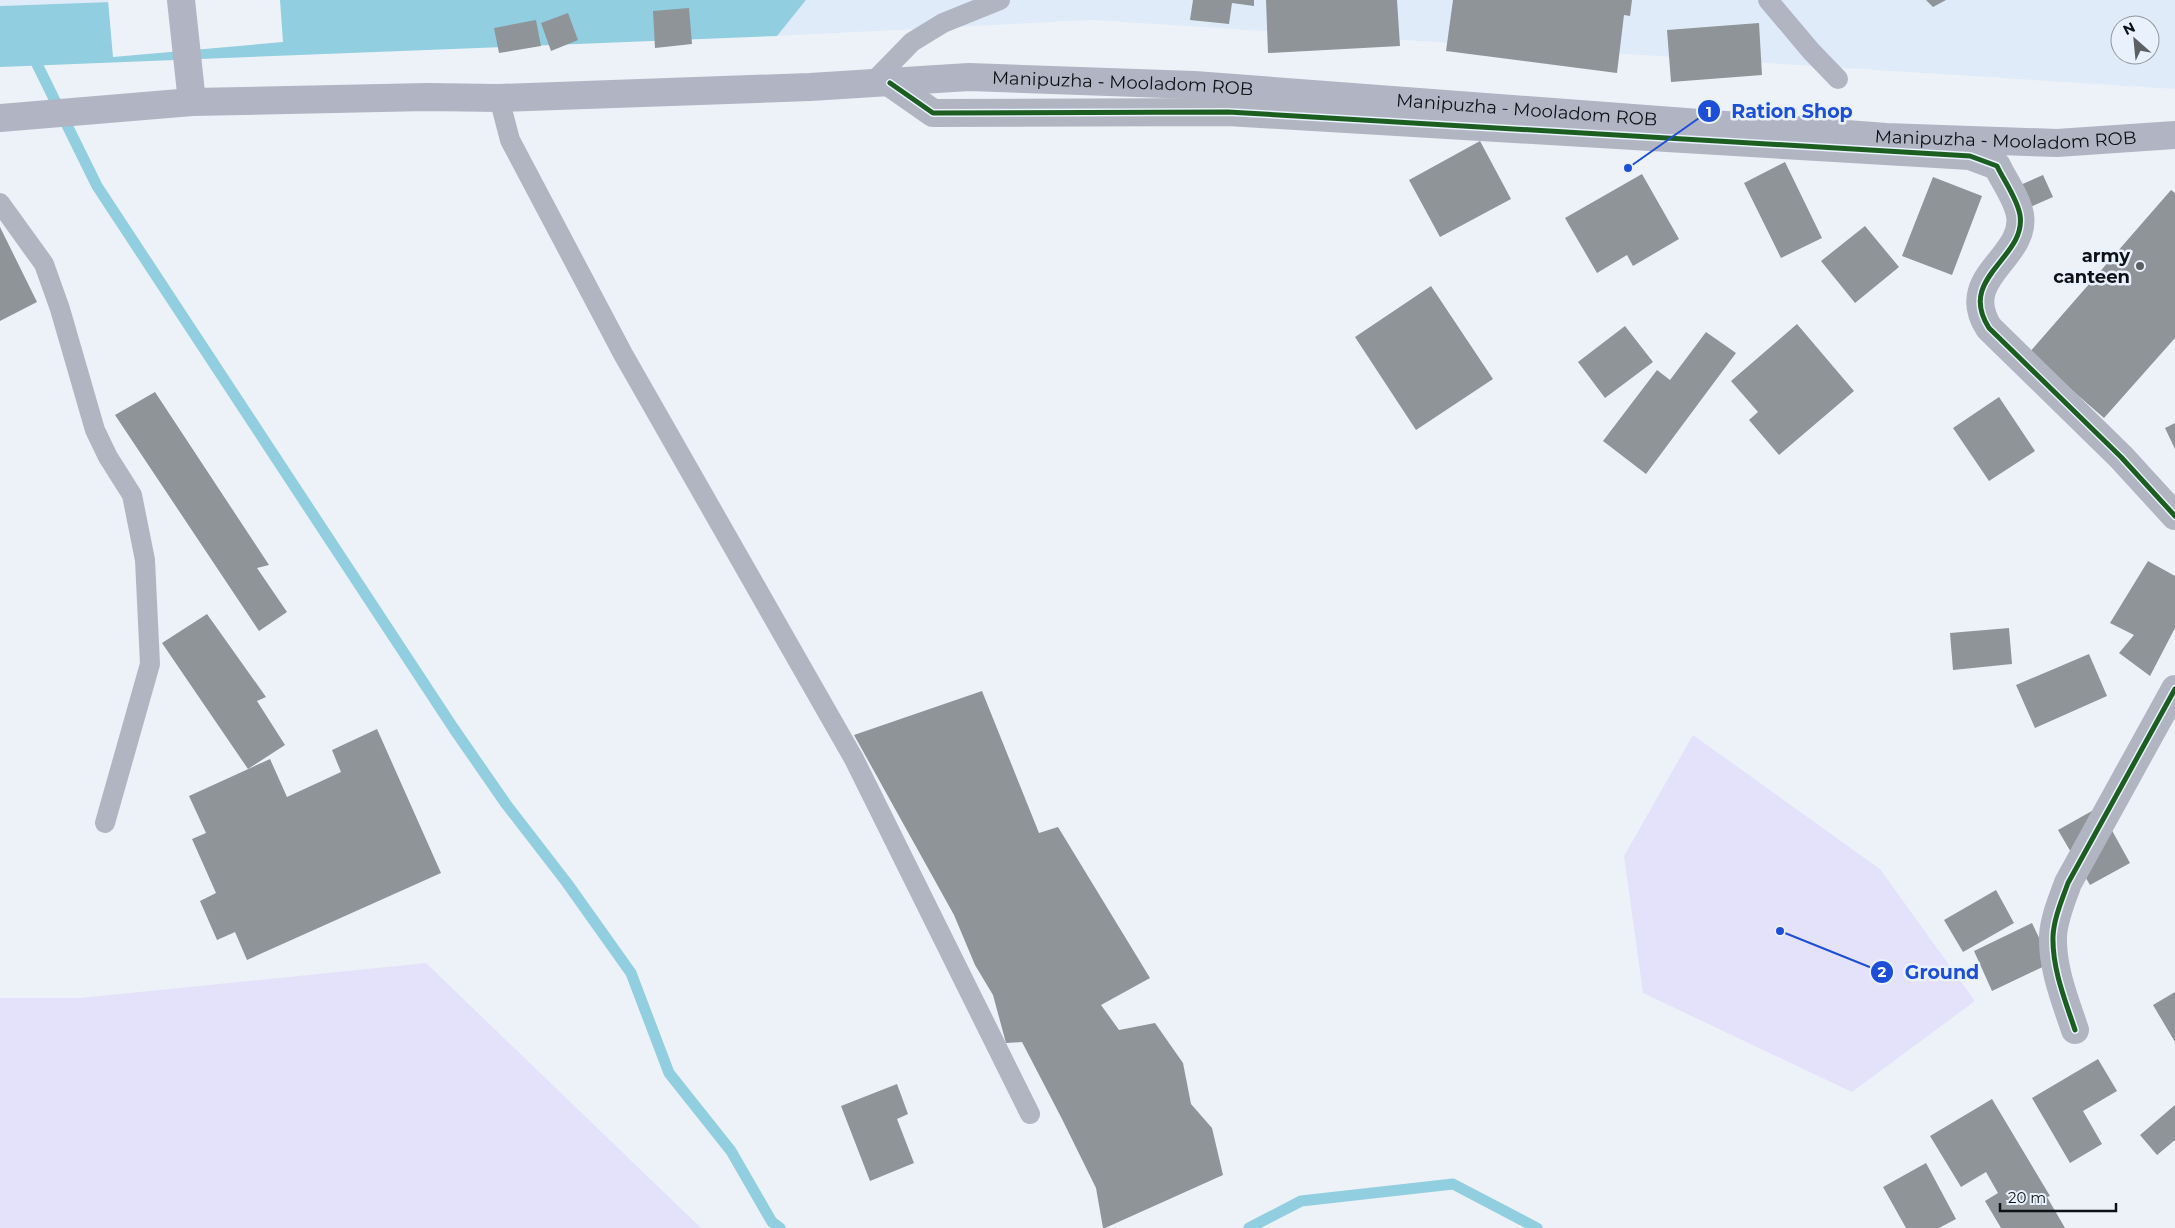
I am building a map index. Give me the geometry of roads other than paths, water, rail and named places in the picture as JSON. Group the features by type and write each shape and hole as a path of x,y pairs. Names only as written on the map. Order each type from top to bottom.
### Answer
{"main road":[{"path":"181,0 192,102"},
{"name":"Manipuzha - Mooladom ROB","path":"0,118 48,116 192,102 427,97 499,98 881,83 969,77 1194,86 1886,137 2057,143 2175,135"}],"street":[{"path":"881,83 933,114 1228,112 1970,156 1997,166 2020,215 2019,232 1982,288 1980,302 1982,316 1989,328 2121,457 2175,516"},
{"path":"2075,1030 2054,961 2053,935 2059,910 2068,883 2175,689"}],"lane":[{"path":"881,83 912,42 943,23 1000,0"},
{"path":"1768,0 1811,51 1838,79"},
{"path":"499,98 510,140 628,362 854,759 1030,1114"},
{"path":"0,204 44,264 60,309 95,430 108,457 132,495 145,560 150,664 105,823"}],"water":[{"path":"166,0 806,0 777,36 0,67 0,6"}],"waterway":[{"path":"31,52 97,186 454,729 506,804 567,883 631,973 669,1073 731,1151 772,1222 780,1228"},
{"path":"1249,1228 1301,1201 1453,1184 1537,1228"}],"place":[{"name":"Ration Shop","path":"1628,168"},
{"name":"army canteen","path":"2140,266"},
{"name":"Ground","path":"1780,931"}]}
